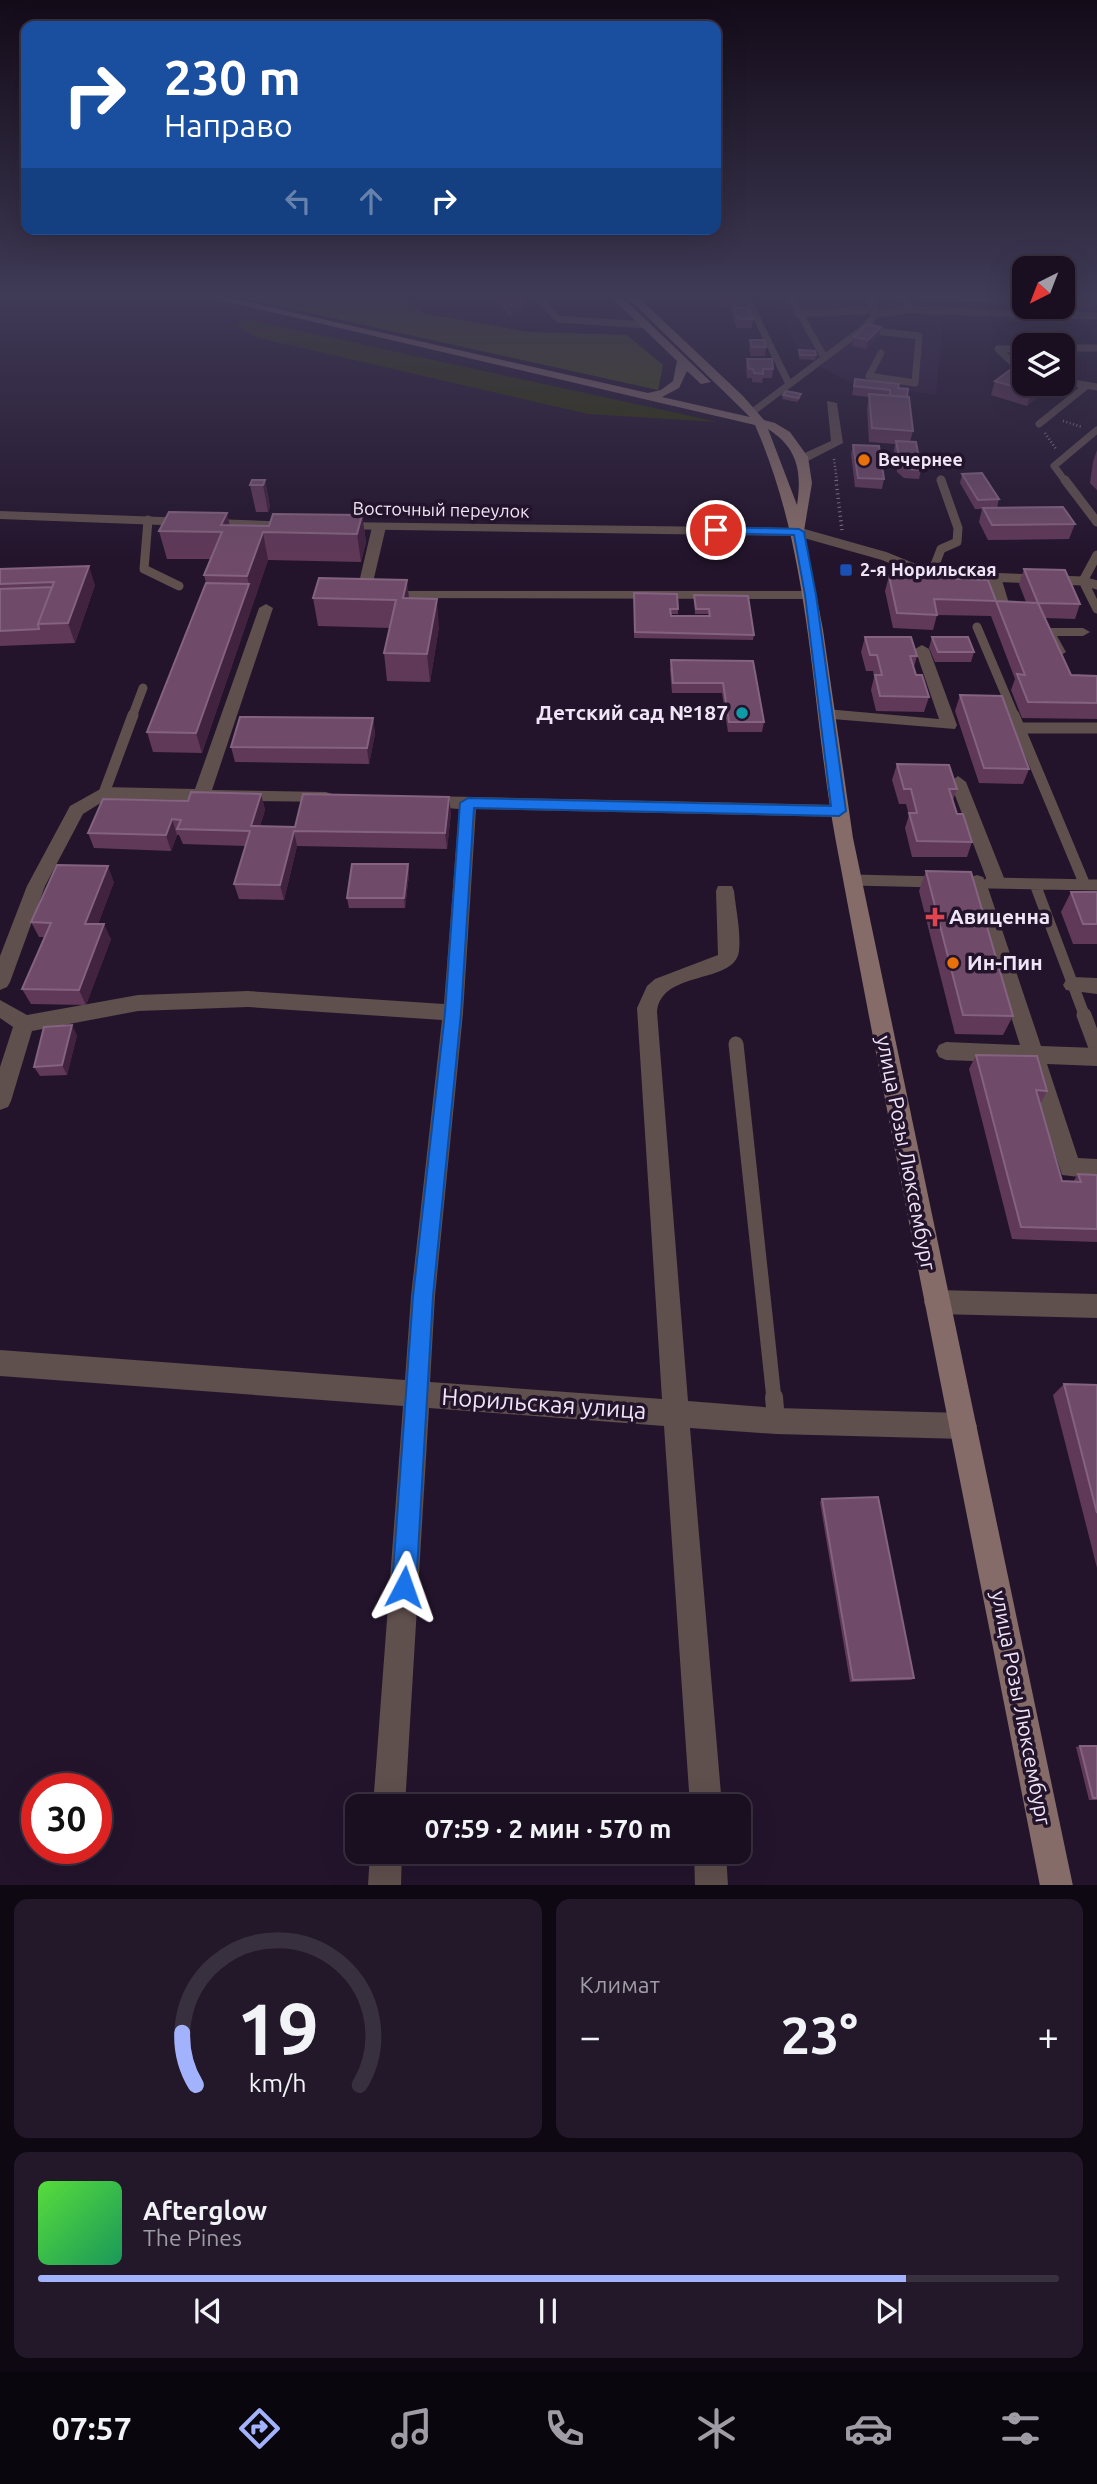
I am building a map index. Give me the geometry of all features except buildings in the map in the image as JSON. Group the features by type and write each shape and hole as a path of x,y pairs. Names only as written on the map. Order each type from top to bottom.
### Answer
{"main road":[{"path":"597,384 755,417 784,432 794,443 808,480 799,532"},
{"path":"650,396 663,394 676,384"},
{"path":"708,384 744,415 755,417"},
{"name":"улица Розы Люксембург","path":"722,384 755,417 799,532 839,811 852,880 1057,1885"}],"street":[{"path":"802,459 837,443 831,403"},
{"path":"0,515 303,526"},
{"name":"Восточный переулок","path":"329,526 799,532"},
{"path":"379,527 358,595 810,595"},
{"path":"994,578 1003,610"},
{"path":"202,794 266,608"},
{"path":"1066,669 1047,632 1083,632"},
{"path":"826,714 949,725 949,704 922,649"},
{"path":"958,782 972,882 1070,1168 1097,1168"},
{"path":"0,982 36,886 76,810 104,793 342,799"},
{"path":"412,801 839,811"},
{"path":"390,1794 423,1296 453,1013 468,803"},
{"path":"705,1794 647,1033 648,1002 656,989 671,979 725,960 729,953 725,891"},
{"path":"1073,985 1097,986"},
{"path":"0,1008 24,1024 138,1003 248,999 453,1013"},
{"path":"0,1101 24,1024"},
{"path":"946,1051 1097,1057"},
{"path":"936,1302 1097,1306"},
{"name":"Норильская улица","path":"0,1363 776,1422 964,1426"},
{"path":"384,1885 385,1864"},
{"path":"711,1864 712,1885"}],"lane":[{"path":"755,417 789,384"},
{"path":"1075,384 1097,387"},
{"path":"1039,424 1085,387"},
{"path":"1096,431 1054,466 1097,523"},
{"path":"931,575 941,549 957,542 958,528 941,478"},
{"path":"148,520 144,569 179,586"},
{"path":"799,532 884,556 931,575 1083,581 1097,585"},
{"path":"1083,581 1097,555"},
{"path":"1083,581 1097,609"},
{"path":"852,880 1091,885 1019,728 1003,705 977,627"},
{"path":"104,793 143,688"},
{"path":"1019,728 1097,728"},
{"path":"1035,884 1097,1050"},
{"path":"736,1044 776,1422"}],"path":[{"path":"1049,416 1096,431"},
{"path":"1039,424 1062,459"},
{"path":"835,482 845,545"}],"shaded area":[{"path":"862,384 937,384 936,395"}],"green space":[{"path":"458,384 543,384 718,422 588,414"},
{"path":"631,384 659,384 658,390"}],"place":[{"name":"Вечернее","path":"864,460"},
{"name":"2-я Норильская","path":"846,570"},
{"name":"Детский сад №187","path":"742,713"},
{"name":"Авиценна","path":"935,917"},
{"name":"Ин-Пин","path":"953,963"}],"route":[{"path":"404,1587 423,1296 453,1013 468,803 839,811 820,663 799,532 716,530"}]}
